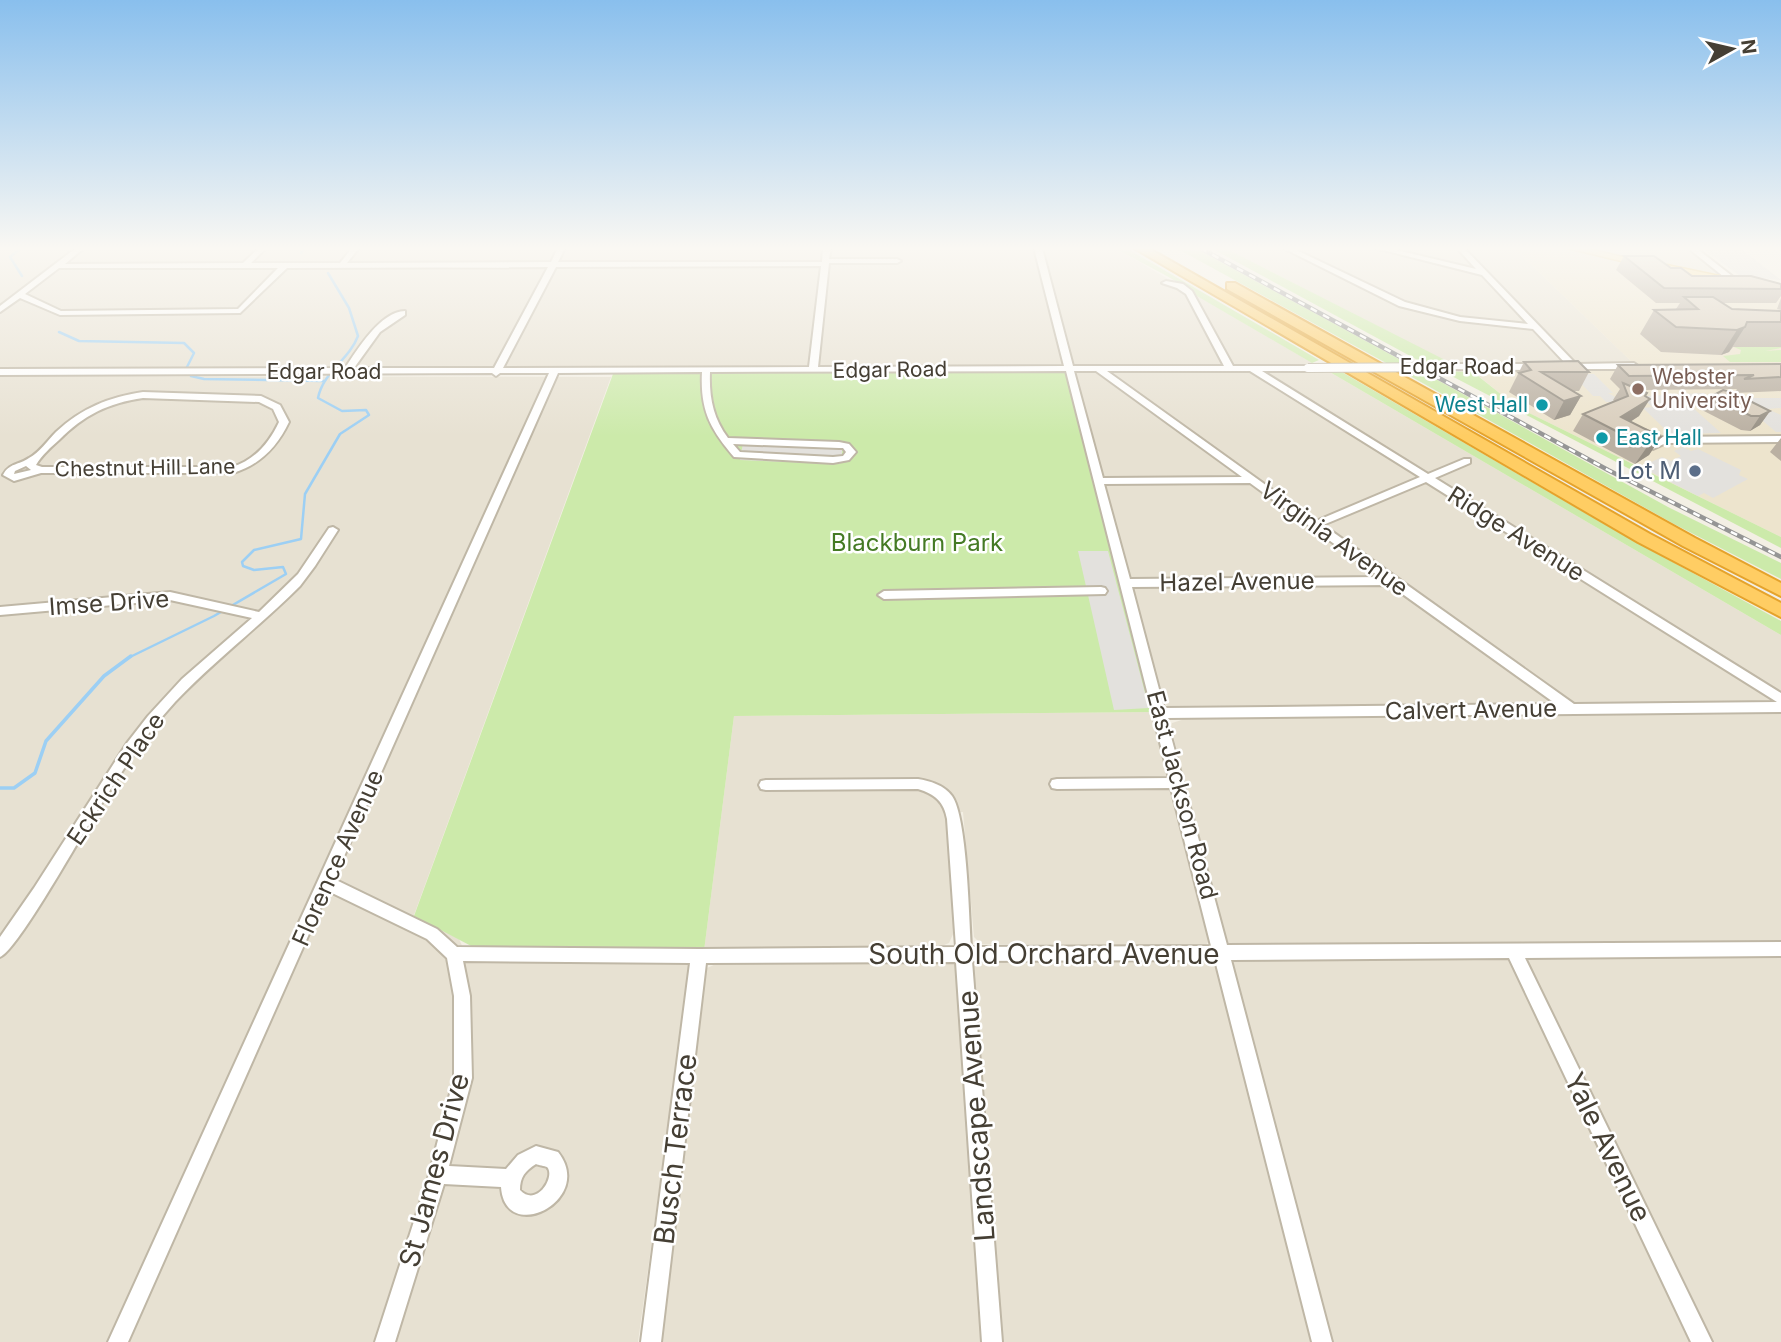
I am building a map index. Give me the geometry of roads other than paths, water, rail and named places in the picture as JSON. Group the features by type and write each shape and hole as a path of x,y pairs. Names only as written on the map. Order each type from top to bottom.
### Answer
{"highway":[{"path":"1248,311 1644,538 1781,611"},
{"path":"1276,311 1678,536 1781,590"}],"street":[{"path":"55,311 60,313 240,311"},
{"path":"496,373 529,311"},
{"path":"813,371 820,311"},
{"name":"East Jackson Road","path":"1054,311 1161,713 1322,1342"},
{"path":"1198,311 1230,368"},
{"path":"1428,311 1460,319 1536,327"},
{"path":"1521,311 1574,366"},
{"path":"337,372 390,319 402,313"},
{"path":"1560,367 1644,366"},
{"name":"Edgar Road","path":"0,372 496,373 1547,367"},
{"name":"Virginia Avenue","path":"1098,368 1572,709"},
{"name":"Ridge Avenue","path":"1251,368 1781,699"},
{"path":"158,379 165,371"},
{"name":"Florence Avenue","path":"118,1342 327,883 554,372"},
{"path":"706,372 705,406 725,441 737,455 834,460 846,458 851,452 846,446 839,445 725,441"},
{"name":"Chestnut Hill Lane","path":"34,460 10,470 8,475 14,478 40,470 233,470 255,461 272,443 284,422 277,407 261,399 146,391 110,399 88,409 34,460 31,466 40,470"},
{"path":"1660,440 1781,441"},
{"path":"1315,525 1466,461"},
{"path":"1099,481 1251,480"},
{"name":"Eckrich Place","path":"0,950 29,912 110,782 154,718 198,671 296,584 333,530"},
{"name":"Hazel Avenue","path":"1126,583 1391,581"},
{"path":"884,595 1101,591"},
{"name":"Imse Drive","path":"0,611 170,596 259,616"},
{"name":"Calvert Avenue","path":"1161,713 1781,707"},
{"path":"1056,784 1178,783"},
{"name":"Landscape Avenue","path":"766,785 918,784 941,792 953,811 992,1342"},
{"path":"327,883 432,934 454,954"},
{"name":"South Old Orchard Avenue","path":"454,954 699,956 1781,949"},
{"name":"Yale Avenue","path":"1514,951 1702,1342"},
{"name":"St James Drive","path":"385,1342 439,1175 463,1078 462,996 454,954"},
{"name":"Busch Terrace","path":"651,1342 699,956"},
{"path":"439,1175 511,1178"}],"waterway":[{"path":"325,381 349,352 358,336 350,311"},
{"path":"59,332 79,341 184,343 194,353 187,367"},
{"path":"191,376 204,379 325,381"},
{"path":"129,658 214,616 286,574 283,567 254,570 243,566 242,562 254,550 301,539 305,494 340,434 369,415 366,410 342,411 318,398 325,381"},
{"path":"0,788 14,788 35,773 46,741 104,676 129,658"}],"railway":[{"path":"1315,311 1608,470 1781,557"}],"place":[{"name":"Webster University","path":"1638,389"},
{"name":"West Hall","path":"1542,405"},
{"name":"East Hall","path":"1602,438"},
{"name":"Lot M","path":"1695,471"}],"park label":[{"name":"Blackburn Park","path":"917,543"}]}
